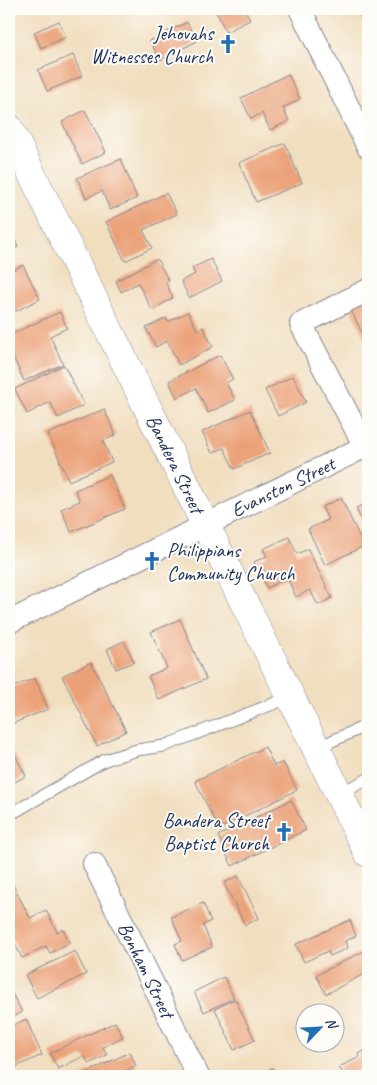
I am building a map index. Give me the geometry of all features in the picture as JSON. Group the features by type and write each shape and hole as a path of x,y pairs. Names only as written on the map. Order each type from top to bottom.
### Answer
{"street":[{"path":"300,9 368,147"},
{"name":"Bandera Street","path":"9,128 368,853"},
{"path":"366,446 301,324 368,290"},
{"name":"Evanston Street","path":"9,622 366,446"},
{"name":"Bonham Street","path":"94,864 198,1076"}],"lane":[{"path":"9,815 104,760 137,750 164,746 291,698"},
{"path":"316,748 368,725"},
{"path":"339,794 368,779"}],"building":[{"path":"215,9 245,9 250,20 226,32"},
{"path":"357,9 368,9 368,18 363,21"},
{"path":"59,21 66,37 41,48 34,32"},
{"path":"187,22 197,41 160,60 150,41"},
{"path":"73,55 82,76 47,91 38,70"},
{"path":"288,74 300,99 283,108 289,121 270,130 262,113 251,119 241,98"},
{"path":"85,110 106,152 82,164 62,122"},
{"path":"285,143 302,183 256,202 239,163"},
{"path":"121,159 137,198 110,210 102,191 86,198 77,178"},
{"path":"166,193 177,214 143,230 152,248 125,261 106,222"},
{"path":"9,228 18,247 9,252"},
{"path":"157,259 169,281 166,283 173,298 152,310 138,283 121,292 116,281"},
{"path":"211,259 222,281 189,298 181,281 195,274 192,268"},
{"path":"23,265 40,299 14,312 9,302 9,272"},
{"path":"368,297 368,345 349,306"},
{"path":"60,312 67,328 50,336 63,364 24,381 9,348 9,335"},
{"path":"188,312 197,330 203,327 213,347 179,365 167,341 156,347 146,328 166,318 168,322"},
{"path":"220,355 233,379 226,383 235,400 208,413 196,388 177,398 169,381"},
{"path":"64,365 84,405 58,418 50,402 27,414 15,389"},
{"path":"293,376 306,402 278,416 265,390"},
{"path":"104,409 116,435 103,441 112,462 69,481 48,434"},
{"path":"250,410 270,453 234,469 224,448 212,453 202,432"},
{"path":"110,475 125,509 71,532 61,509 80,501 75,490"},
{"path":"341,498 364,546 325,565 308,529 328,520 322,507"},
{"path":"9,500 16,513 9,517"},
{"path":"368,503 368,536 356,508"},
{"path":"289,537 297,554 308,549 332,598 318,605 310,590 296,597 287,578 267,588 254,562 267,556 263,549"},
{"path":"180,619 206,679 159,700 148,676 167,668 151,632"},
{"path":"124,641 134,662 116,669 107,649"},
{"path":"91,662 126,731 97,746 62,676"},
{"path":"35,678 48,709 9,725 9,689"},
{"path":"265,747 274,766 283,762 297,790 219,829 195,781"},
{"path":"14,753 26,776 11,784 9,778 9,756"},
{"path":"291,800 306,830 232,866 218,836"},
{"path":"238,876 259,918 245,925 224,883"},
{"path":"11,881 30,918 46,910 57,932 63,929 70,943 50,953 46,946 22,958 9,932 9,882"},
{"path":"203,903 211,921 203,925 212,947 182,960 175,944 182,941 171,917"},
{"path":"350,920 356,936 345,941 348,948 330,956 328,951 304,962 296,944"},
{"path":"75,951 86,974 37,998 25,975"},
{"path":"364,951 368,959 368,972 326,994 316,975"},
{"path":"224,977 234,998 204,1012 194,992"},
{"path":"9,988 22,1012 9,1019"},
{"path":"235,999 255,1040 234,1050 215,1009"},
{"path":"26,1019 42,1055 11,1069 9,1064 9,1027"},
{"path":"115,1022 123,1037 103,1047 107,1055 89,1064 84,1056 58,1069 50,1053"},
{"path":"368,1049 368,1072 359,1076 344,1076 339,1067 360,1057 358,1054"},
{"path":"130,1052 136,1066 115,1076 80,1076"},
{"path":"272,1068 276,1076 261,1076 260,1074"}],"place":[{"name":"Jehovahs Witnesses Church","path":"228,44"},
{"name":"Philippians Community Church","path":"152,561"},
{"name":"Bandera Street Baptist Church","path":"284,832"}]}
